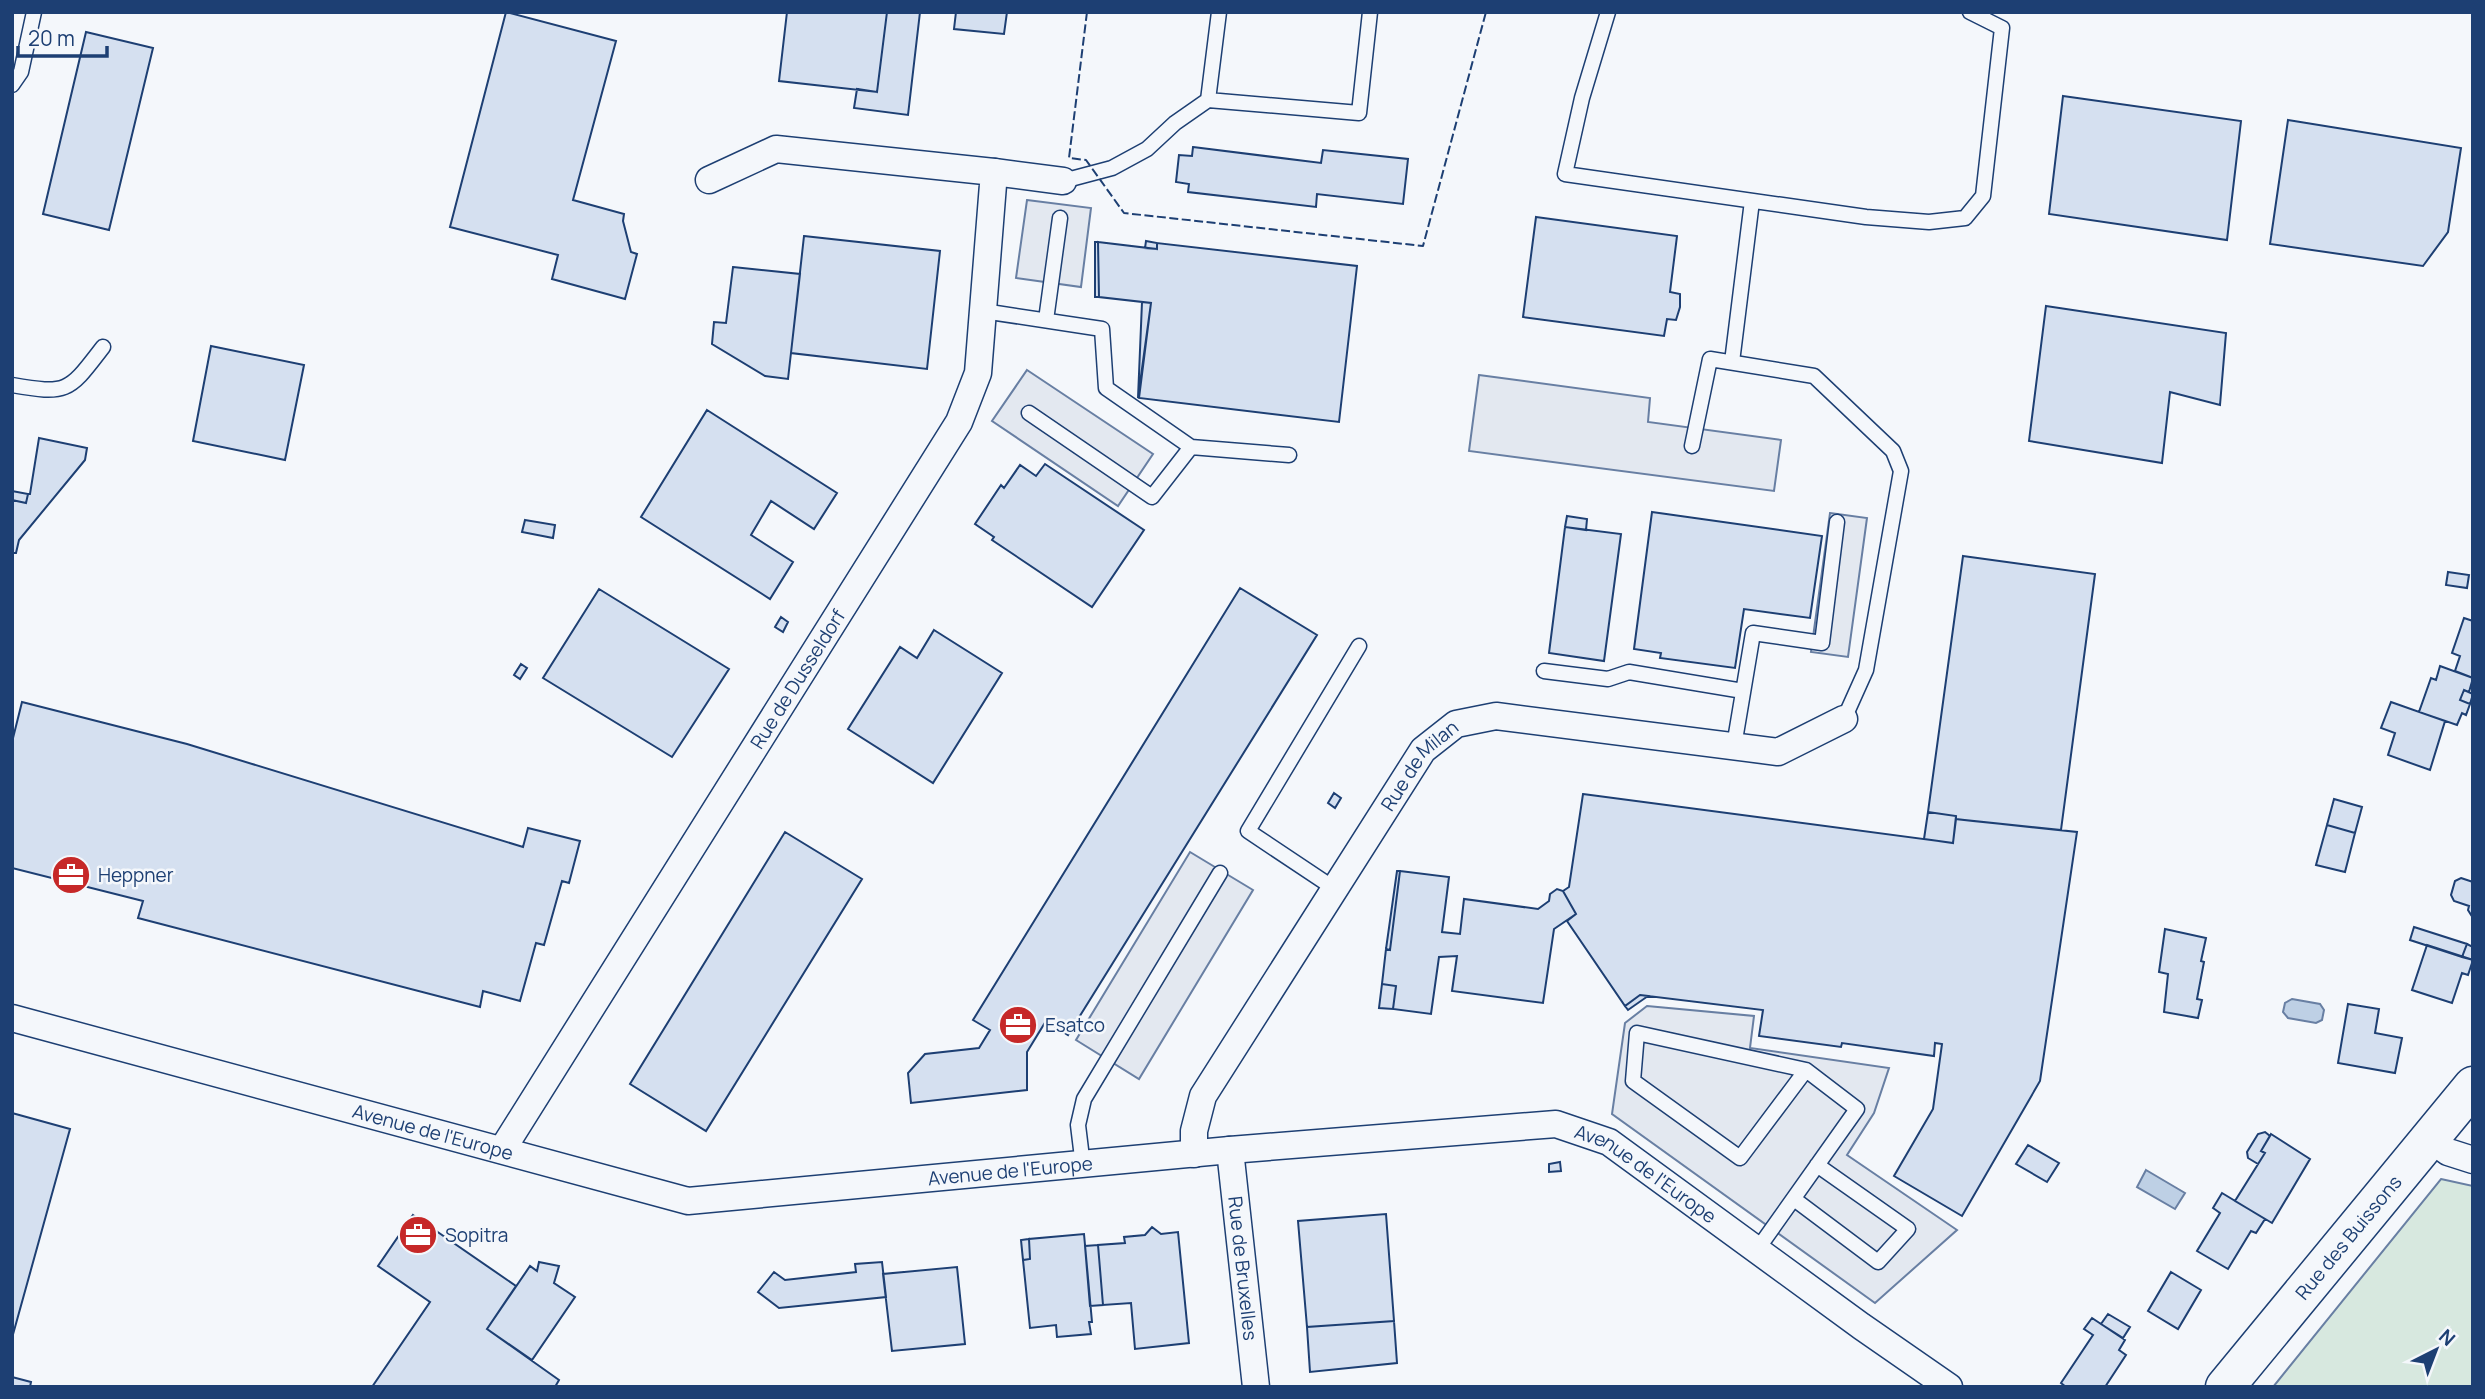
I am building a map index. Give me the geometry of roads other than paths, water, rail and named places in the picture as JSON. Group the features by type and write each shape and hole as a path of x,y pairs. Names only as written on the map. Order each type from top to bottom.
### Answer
{"street":[{"path":"709,180 776,149 1063,181"},
{"name":"Rue de Dusseldorf","path":"502,1150 959,422 978,373 993,172"},
{"name":"Rue de Milan","path":"1194,1154 1194,1131 1203,1096 1423,750 1456,724 1496,716 1778,752 1844,719"},
{"name":"Avenue de l'Europe","path":"12,1018 688,1201 1083,1166 1230,1150 1556,1124 1609,1142 1949,1387"},
{"name":"Rue des Buissons","path":"2225,1387 2473,1086"},
{"path":"2430,1139 2448,1152 2473,1160"},
{"name":"Rue de Bruxelles","path":"1230,1150 1256,1387"}],"lane":[{"path":"12,85 21,72 34,12"},
{"path":"1208,100 1219,12"},
{"path":"1063,181 1112,168 1147,149 1175,123 1208,100 1360,113 1370,12"},
{"path":"1608,12 1582,98 1565,174 1879,218 1929,222 1965,218 1983,196 2002,28 1970,12"},
{"path":"1732,362 1752,201"},
{"path":"1046,320 1060,218"},
{"path":"983,310 1102,329 1106,388 1191,447 1289,455"},
{"path":"12,385 50,391 75,383 103,347"},
{"path":"1692,446 1710,359 1814,376 1893,451 1901,471 1866,670 1844,719"},
{"path":"1029,413 1152,497 1191,447"},
{"path":"1734,746 1753,634 1822,643 1837,522"},
{"path":"1335,889 1248,831 1359,646"},
{"path":"1544,671 1608,679 1629,672 1743,691"},
{"path":"1083,1166 1079,1125 1084,1099 1220,873"},
{"path":"1757,1250 1857,1108 1806,1070 1637,1034 1633,1081 1740,1158 1806,1070"},
{"path":"1794,1199 1878,1262 1908,1229 1817,1165"}],"water":[{"path":"2292,999 2320,1004 2324,1010 2322,1020 2316,1023 2288,1018 2283,1012 2285,1003"},
{"path":"2146,1170 2185,1193 2175,1209 2137,1187"}],"place":[{"name":"Heppner","path":"71,875"},
{"name":"Esatco","path":"1018,1025"},
{"name":"Sopitra","path":"418,1235"}]}
